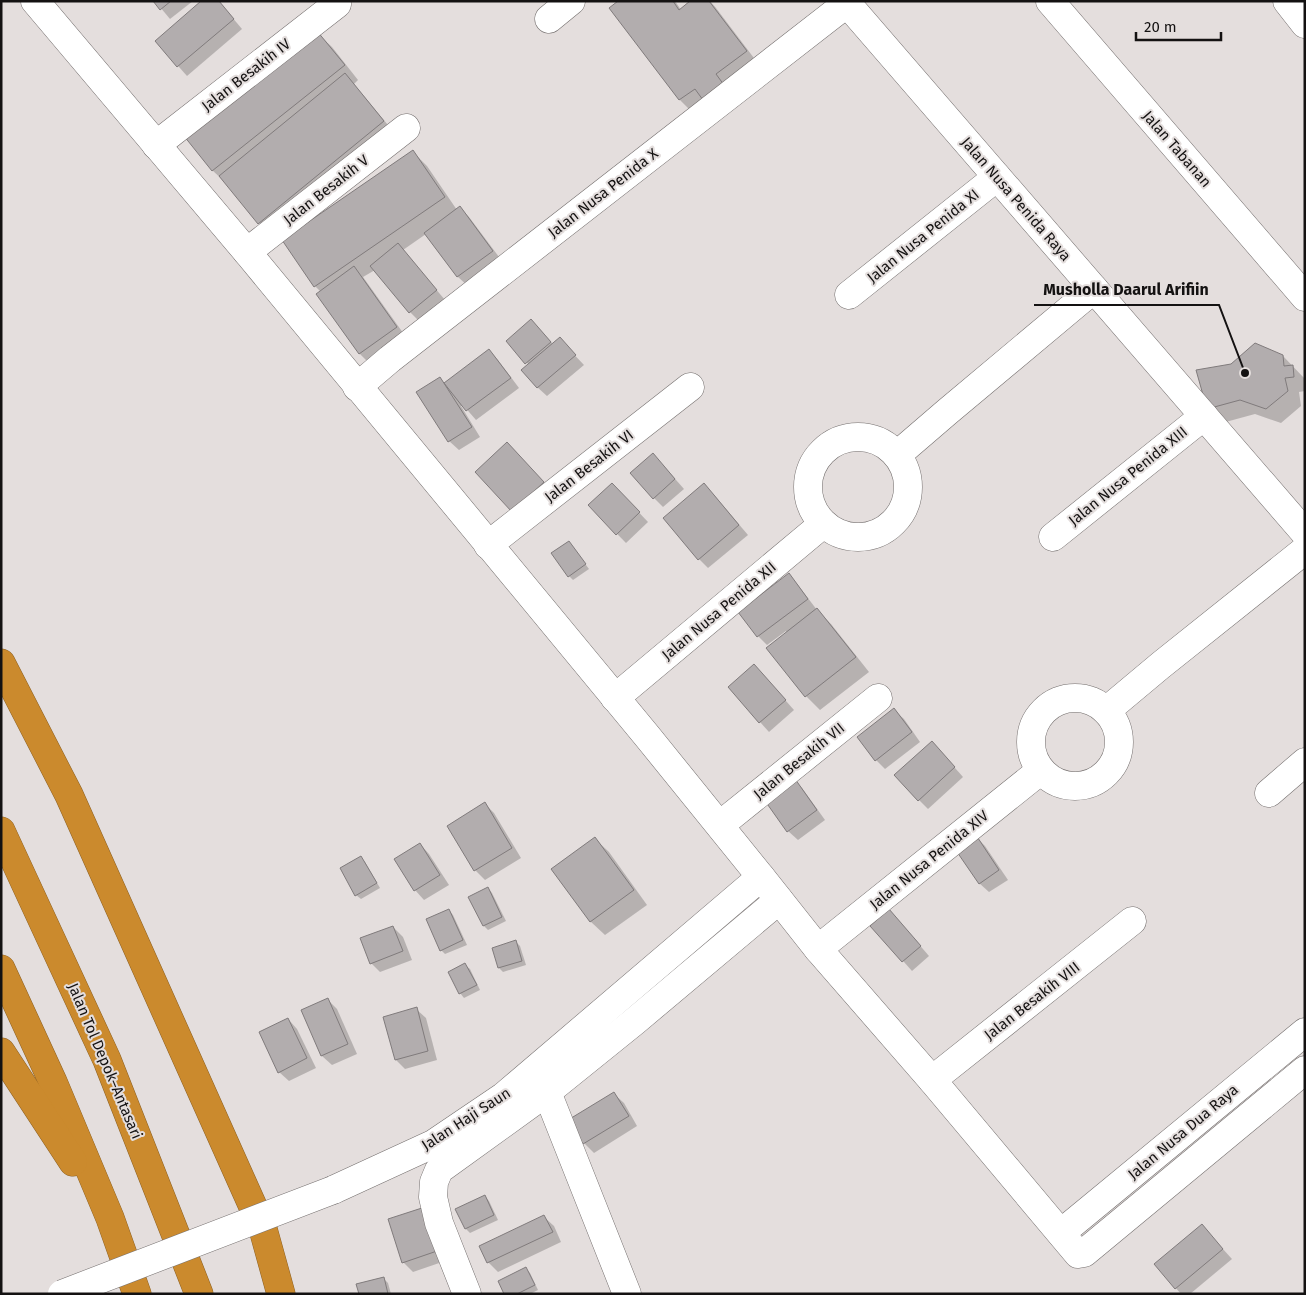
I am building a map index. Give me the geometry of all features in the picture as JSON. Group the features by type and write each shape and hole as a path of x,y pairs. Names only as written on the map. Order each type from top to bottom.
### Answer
{"highway":[{"path":"1,663 69,795 263,1229 281,1294"},
{"name":"Jalan Tol Depok–Antasari","path":"1,831 107,1060 199,1294"},
{"path":"1,969 53,1082 110,1218 137,1294"},
{"path":"1,1052 110,1218"}],"street":[{"path":"550,19 571,1"},
{"name":"Jalan Tabanan","path":"1050,1 1305,298"},
{"path":"1287,1 1305,24"},
{"name":"Jalan Nusa Penida Raya","path":"847,2 1305,533"},
{"name":"Jalan Nusa Penida X","path":"357,387 847,2"},
{"name":"Jalan Besakih IV","path":"156,145 336,4"},
{"path":"46,5 156,145 720,825 818,949 1061,1233"},
{"name":"Jalan Besakih V","path":"246,252 406,128"},
{"name":"Jalan Nusa Penida XI","path":"849,295 997,177"},
{"path":"897,455 1094,289"},
{"name":"Jalan Besakih VI","path":"488,545 690,387"},
{"name":"Jalan Nusa Penida XIII","path":"1052,537 1204,416"},
{"path":"866,437 884,444 897,455 905,468 908,490 902,512 892,524 880,532 865,537 850,537 836,532 824,524 813,510 808,492 810,474 818,458 831,445 848,438 866,437"},
{"name":"Jalan Nusa Penida XII","path":"615,698 824,524"},
{"path":"1106,710 1305,550"},
{"name":"Jalan Besakih VII","path":"720,825 878,698"},
{"path":"1069,698 1083,698 1106,710 1115,724 1119,739 1117,755 1110,769 1098,780 1083,786 1068,786 1052,781 1040,770 1033,759 1030,746 1031,732 1036,720 1056,702 1069,698"},
{"path":"1269,793 1305,762"},
{"name":"Jalan Nusa Penida XIV","path":"818,949 1040,770"},
{"name":"Jalan Haji Saun","path":"62,1294 334,1190 434,1144 504,1096 761,877"},
{"path":"467,1294 440,1223 433,1197 434,1182 439,1170 548,1092 779,900"},
{"name":"Jalan Besakih VIII","path":"932,1080 1132,921"},
{"name":"Jalan Nusa Dua Raya","path":"1305,1032 1061,1233 1078,1254 1081,1254 1305,1070"},
{"path":"548,1092 627,1294"}],"building":[{"path":"153,1 171,1 160,10"},
{"path":"201,1 219,1 234,19 177,67 155,41"},
{"path":"618,1 673,1 679,10 690,1 709,1 747,51 716,74 724,85 703,100 695,89 679,100 609,8"},
{"path":"317,31 345,65 212,171 184,136"},
{"path":"345,73 384,121 258,224 219,176"},
{"path":"413,150 445,197 314,287 282,240"},
{"path":"460,206 493,251 457,277 424,233"},
{"path":"398,243 437,290 409,313 370,266"},
{"path":"354,266 397,327 359,354 316,294"},
{"path":"531,319 551,342 525,364 506,341"},
{"path":"560,337 576,355 537,388 521,370"},
{"path":"1255,343 1283,355 1284,366 1293,365 1294,377 1285,378 1288,391 1266,409 1240,400 1207,409 1196,370 1231,364"},
{"path":"489,349 511,378 466,411 444,383"},
{"path":"440,377 472,427 448,442 416,392"},
{"path":"507,442 544,482 512,512 475,472"},
{"path":"653,453 675,479 653,499 630,473"},
{"path":"612,483 640,512 616,535 588,505"},
{"path":"704,483 739,525 698,560 663,518"},
{"path":"569,541 586,564 568,577 551,553"},
{"path":"789,573 808,599 757,637 738,612"},
{"path":"817,608 856,657 805,697 766,648"},
{"path":"754,664 786,700 759,723 728,687"},
{"path":"894,708 912,732 875,761 857,737"},
{"path":"932,741 955,767 918,801 894,775"},
{"path":"793,776 817,810 787,832 763,798"},
{"path":"485,802 512,848 474,871 447,826"},
{"path":"976,835 999,870 979,884 955,849"},
{"path":"595,837 634,890 590,922 551,869"},
{"path":"420,843 440,875 414,891 394,859"},
{"path":"361,856 377,883 355,896 340,868"},
{"path":"488,887 502,917 483,926 468,897"},
{"path":"449,909 463,940 440,951 426,919"},
{"path":"889,909 921,946 902,962 870,926"},
{"path":"393,926 403,951 370,964 360,938"},
{"path":"516,940 522,961 498,968 492,948"},
{"path":"465,963 477,985 459,994 448,972"},
{"path":"328,998 348,1044 321,1056 301,1010"},
{"path":"417,1007 428,1051 395,1060 383,1017"},
{"path":"288,1018 307,1058 278,1073 259,1032"},
{"path":"614,1092 629,1116 583,1144 568,1120"},
{"path":"485,1195 494,1215 465,1229 455,1209"},
{"path":"425,1207 440,1250 402,1263 388,1219"},
{"path":"544,1215 553,1232 487,1263 479,1246"},
{"path":"1202,1224 1223,1249 1175,1289 1154,1264"},
{"path":"526,1267 535,1285 517,1294 504,1294 498,1281"},
{"path":"384,1277 388,1294 359,1294 356,1284"}],"place":[{"name":"Musholla Daarul Arifiin","path":"1245,373"}]}
